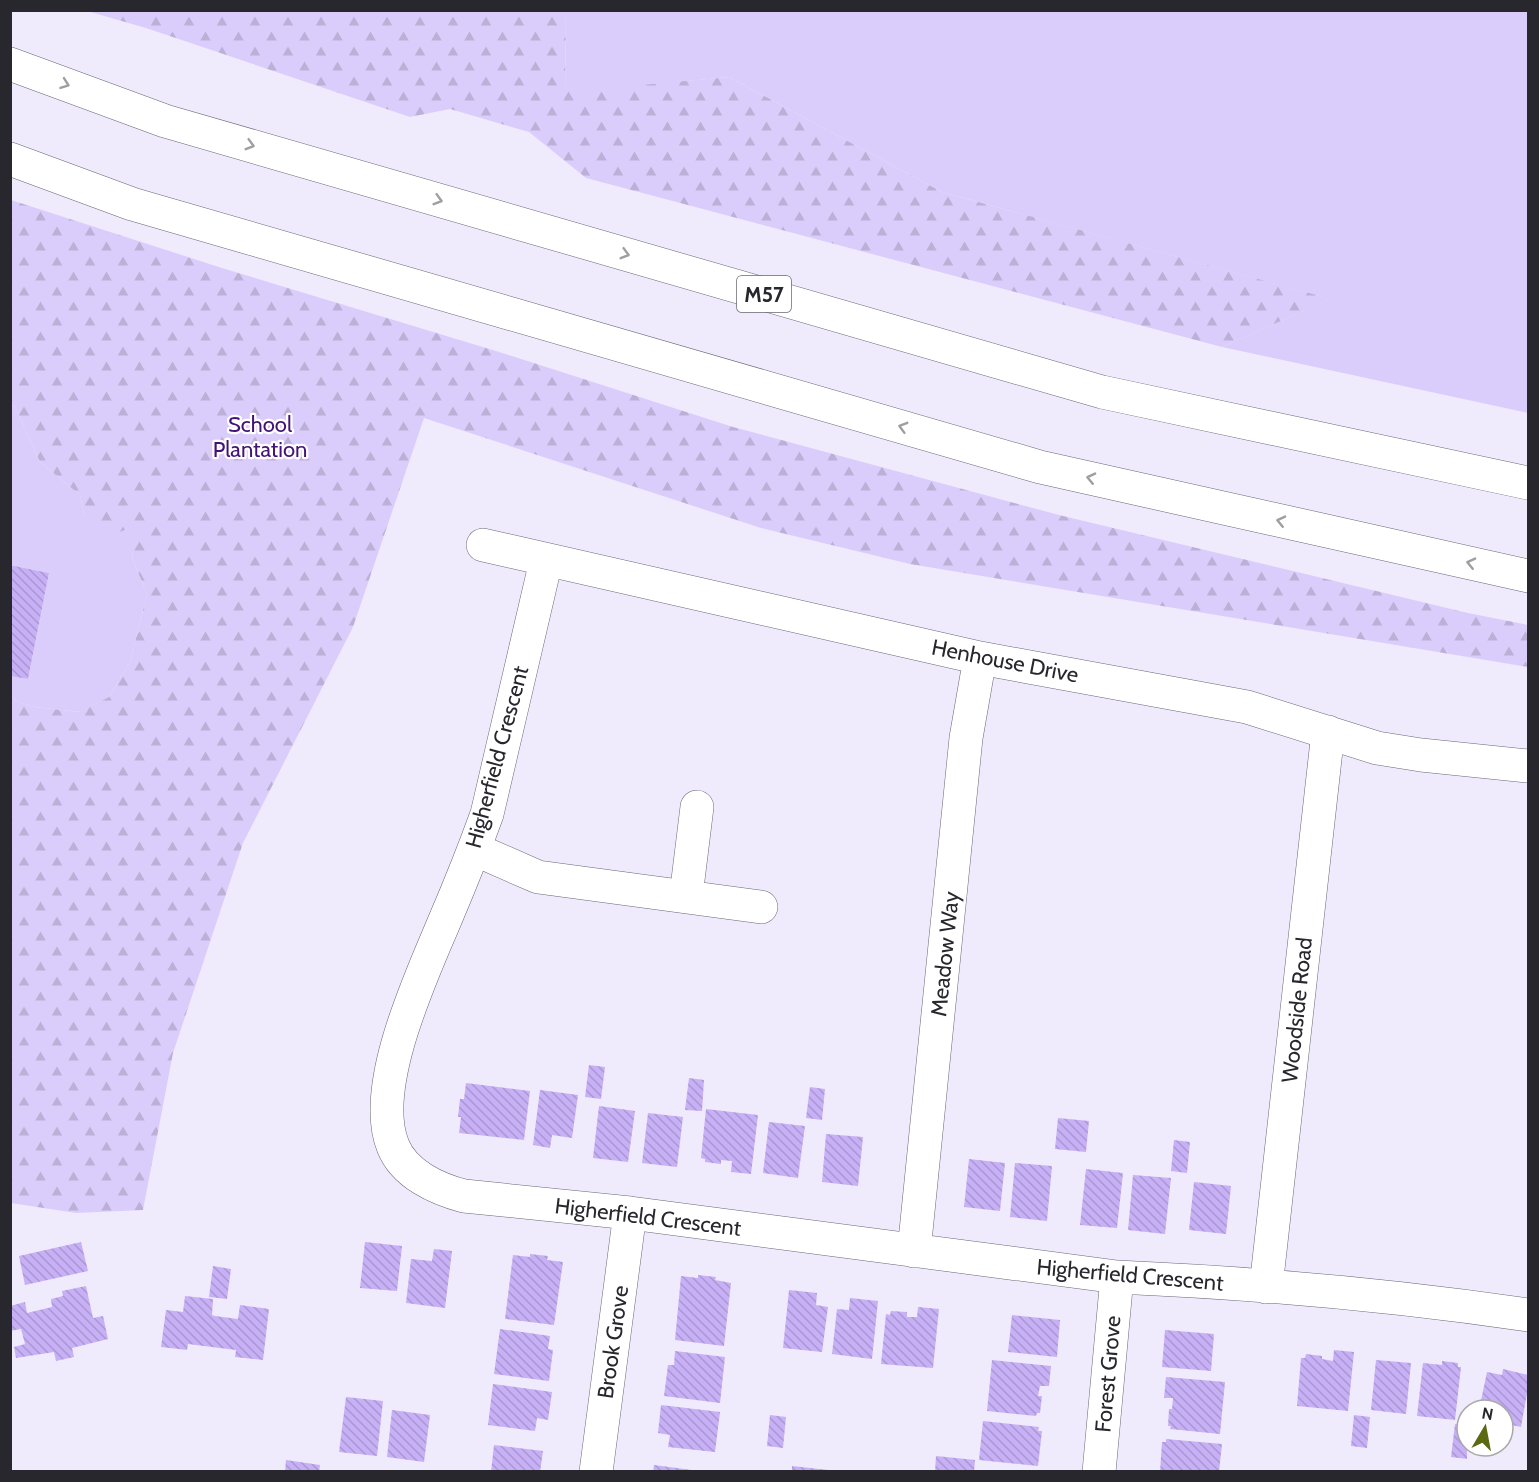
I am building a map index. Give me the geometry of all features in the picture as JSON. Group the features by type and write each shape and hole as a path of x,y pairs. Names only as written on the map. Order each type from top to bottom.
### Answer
{"main road":[{"name":"M57","path":"10,64 165,121 1102,392 1528,483"},
{"path":"10,159 132,204 1040,467 1528,576"},
{"name":"Henhouse Drive","path":"483,545 980,658 1247,707 1377,748 1528,766"},
{"name":"Higherfield Crescent","path":"546,561 487,814 412,998 393,1063 388,1091 388,1129 392,1145 400,1159 414,1172 429,1183 464,1196 630,1214 1117,1277 1194,1280 1470,1307 1528,1315"},
{"name":"Meadow Way","path":"914,1251 966,738 980,658"},
{"name":"Woodside Road","path":"1266,1287 1328,732"},
{"path":"686,897 697,807"},
{"path":"474,849 538,877 761,907"},
{"name":"Brook Grove","path":"596,1472 630,1214"},
{"name":"Forest Grove","path":"1099,1472 1117,1277"}],"green space":[{"path":"87,11 566,11 565,92 729,77 942,192 1331,299 1222,347 586,178 529,132 450,109 410,117 146,28"},
{"path":"566,11 1528,11 1528,413 1222,347 1330,299 942,192 729,77 565,93"},
{"name":"School Plantation","path":"11,200 733,427 1059,515 1468,613 1528,625 1528,667 910,564 761,528 424,418 353,627 243,843 173,1053 143,1210 76,1213 11,1203 11,699 34,707 80,712 109,697 130,662 147,594 132,558 138,525 117,533 98,533 84,514 80,495 40,462 15,407 11,404"},
{"path":"10,404 15,407 40,462 80,495 84,514 117,533 139,524 132,558 147,594 130,662 109,697 81,712 34,707 11,699 11,676 28,679 49,573 11,565"}],"building":[{"path":"10,565 49,573 28,679 10,676"},
{"path":"589,1065 605,1067 601,1099 585,1097"},
{"path":"689,1078 704,1080 702,1111 685,1110"},
{"path":"466,1083 530,1091 524,1140 459,1133 460,1099 464,1099"},
{"path":"810,1087 825,1089 822,1120 806,1118"},
{"path":"540,1090 578,1095 572,1138 552,1135 550,1148 533,1145"},
{"path":"599,1106 635,1111 628,1162 593,1158"},
{"path":"706,1109 758,1115 751,1174 731,1172 732,1161 721,1160 721,1164 705,1162 705,1159 701,1158"},
{"path":"648,1113 683,1117 677,1167 642,1163"},
{"path":"1058,1118 1089,1121 1086,1152 1055,1149"},
{"path":"769,1122 805,1126 798,1178 763,1173"},
{"path":"826,1134 863,1137 858,1186 822,1182"},
{"path":"1174,1140 1190,1142 1187,1173 1171,1171"},
{"path":"969,1159 1005,1163 1000,1211 964,1207"},
{"path":"1015,1163 1052,1166 1047,1221 1010,1217"},
{"path":"1086,1169 1123,1173 1117,1228 1080,1225"},
{"path":"1133,1175 1171,1178 1165,1234 1128,1230"},
{"path":"1194,1182 1231,1186 1226,1234 1189,1230"},
{"path":"81,1242 88,1271 25,1285 19,1256"},
{"path":"365,1242 402,1246 397,1291 360,1288"},
{"path":"434,1249 452,1251 445,1308 406,1303 411,1259 432,1261"},
{"path":"530,1254 548,1256 547,1260 563,1262 554,1325 505,1319 513,1255 530,1257"},
{"path":"213,1266 231,1269 227,1299 209,1297"},
{"path":"698,1275 716,1277 715,1280 731,1283 724,1346 675,1340 681,1276 698,1278"},
{"path":"86,1286 93,1318 103,1316 108,1339 72,1348 74,1357 56,1361 54,1352 16,1358 14,1347 25,1344 21,1329 10,1331 10,1306 25,1302 27,1313 52,1307 51,1299 63,1296 62,1291"},
{"path":"789,1290 817,1293 816,1305 828,1307 822,1352 783,1348"},
{"path":"185,1296 213,1299 212,1315 215,1316 238,1319 240,1305 269,1309 263,1360 235,1357 236,1350 188,1344 187,1350 161,1347 166,1310 183,1312"},
{"path":"850,1298 878,1301 872,1359 832,1354 837,1309 849,1310"},
{"path":"918,1307 939,1309 933,1368 881,1364 886,1314 890,1315 891,1311 907,1312 907,1317 917,1317"},
{"path":"1012,1315 1060,1320 1057,1357 1008,1352"},
{"path":"500,1329 550,1336 548,1349 553,1350 549,1381 494,1374"},
{"path":"1165,1330 1214,1334 1211,1371 1162,1367"},
{"path":"1334,1350 1354,1352 1348,1411 1297,1406 1301,1358 1305,1358 1306,1354 1322,1356 1322,1359 1333,1361"},
{"path":"675,1351 725,1357 720,1403 664,1396 668,1365 674,1365"},
{"path":"992,1360 1051,1366 1049,1386 1040,1386 1038,1396 1042,1396 1040,1413 1036,1416 987,1411"},
{"path":"1376,1360 1411,1363 1406,1414 1371,1410"},
{"path":"1442,1361 1458,1363 1458,1367 1461,1367 1457,1398 1455,1398 1455,1420 1417,1416 1423,1363 1442,1365"},
{"path":"1503,1369 1528,1375 1521,1427 1515,1426 1515,1398 1482,1398 1487,1372 1502,1375"},
{"path":"1166,1377 1225,1382 1220,1434 1170,1429 1171,1426 1168,1426 1169,1409 1172,1409 1173,1398 1164,1398"},
{"path":"493,1384 552,1392 548,1420 537,1418 535,1431 488,1425"},
{"path":"346,1397 383,1401 377,1456 339,1452"},
{"path":"661,1405 720,1412 715,1452 668,1447 670,1435 658,1433"},
{"path":"392,1410 430,1415 424,1462 387,1457"},
{"path":"770,1415 786,1417 783,1448 767,1446"},
{"path":"1354,1415 1370,1417 1367,1448 1351,1446"},
{"path":"983,1421 1039,1427 1038,1431 1042,1431 1038,1466 979,1460"},
{"path":"1455,1424 1455,1458 1451,1457"},
{"path":"1166,1439 1222,1444 1219,1472 1160,1472 1162,1442 1166,1442"},
{"path":"494,1445 543,1451 540,1472 491,1472"},
{"path":"936,1456 975,1460 974,1472 935,1472"},
{"path":"286,1460 320,1465 319,1472 285,1472"},
{"path":"654,1465 692,1470 692,1472 653,1472"},
{"path":"792,1466 829,1470 829,1472 792,1472"}]}
